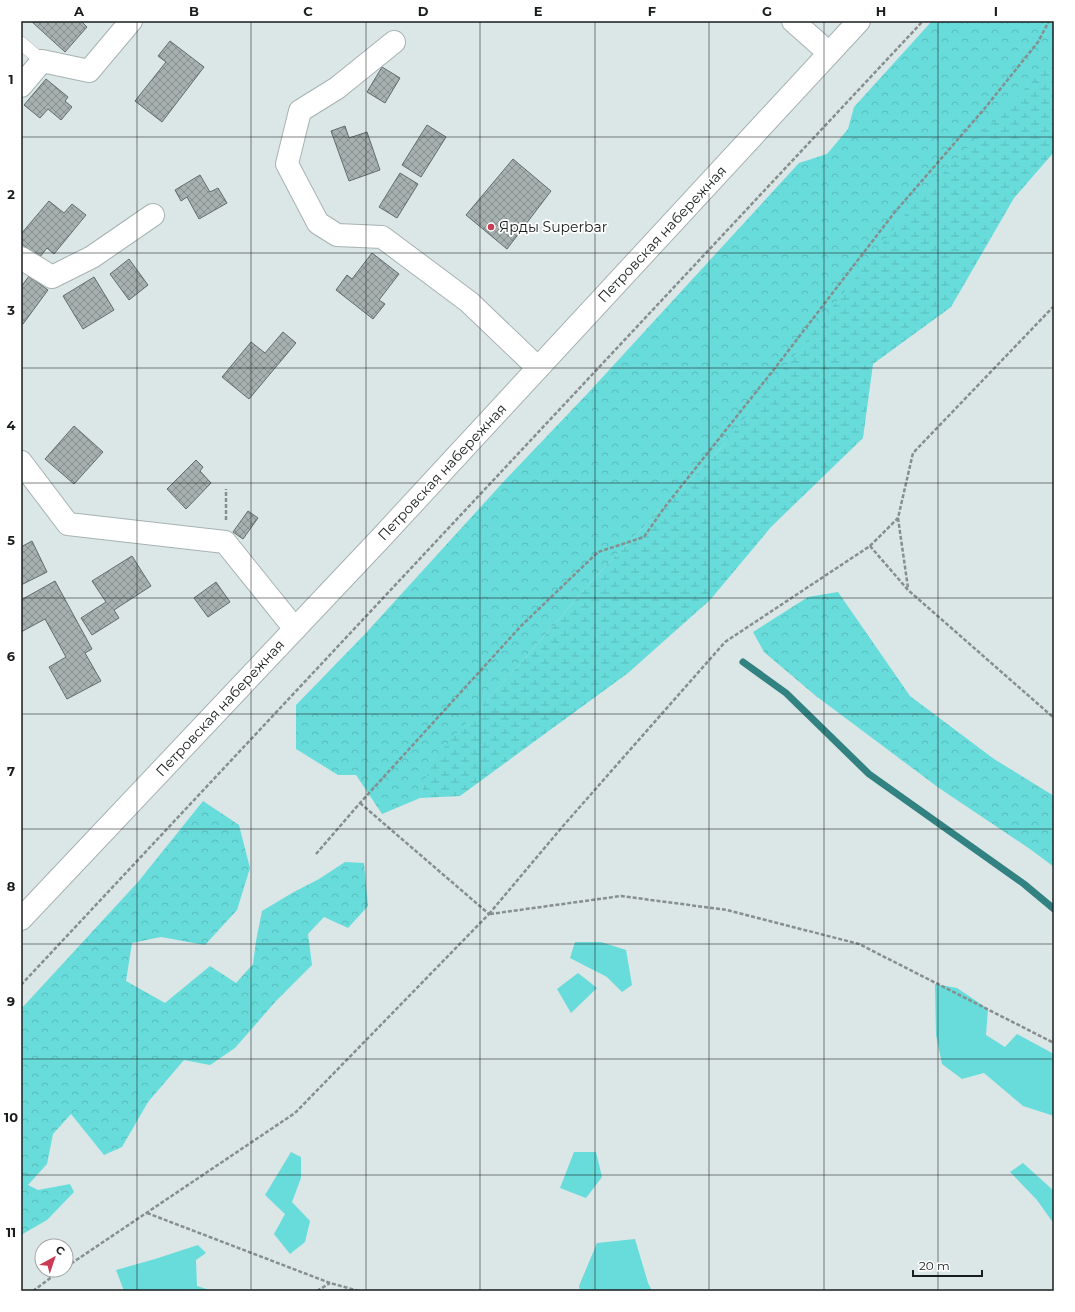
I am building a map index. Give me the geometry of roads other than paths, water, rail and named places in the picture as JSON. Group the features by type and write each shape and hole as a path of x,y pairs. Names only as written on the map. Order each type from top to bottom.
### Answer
{"main road":[{"path":"21,86 42,61 89,71 131,21"},
{"path":"793,21 829,53"},
{"name":"Петровская набережная","path":"21,919 379,540 858,21"},
{"path":"394,42 337,88 300,112 286,164 318,223 337,235 382,237 469,302 538,368"},
{"path":"21,258 52,277 92,257 153,215"},
{"path":"21,462 68,524 225,542 295,629"}],"lane":[{"path":"21,43 42,61"}],"waterway":[{"path":"743,662 786,693 869,774 1024,884 1054,909"}],"place":[{"name":"Ярды Superbar","path":"491,227"}]}
